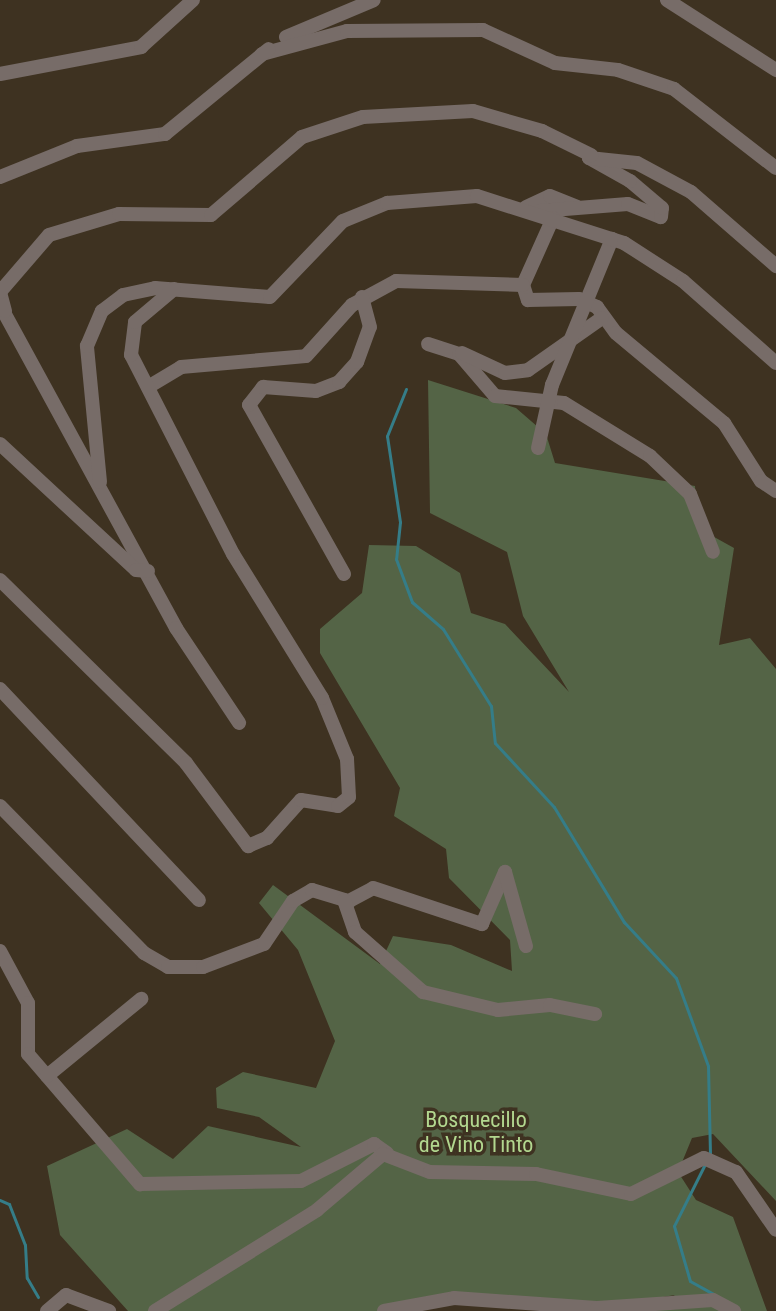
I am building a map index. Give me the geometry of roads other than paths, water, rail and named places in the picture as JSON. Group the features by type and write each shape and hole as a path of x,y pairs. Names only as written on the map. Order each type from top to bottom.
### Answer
{"street":[{"path":"0,74 141,47 193,0"},
{"path":"0,177 77,146 165,134 262,54 374,0"},
{"path":"667,0 776,70"},
{"path":"262,54 347,31 483,30 555,63 618,70 674,89 776,168"},
{"path":"239,723 148,571 2,308 0,292 17,264 58,230 119,214 211,215 302,137 363,117 473,111 542,131 591,155 663,213 628,204 577,207 550,196 540,212 523,285 532,304 586,301 724,423 761,481 776,491"},
{"path":"591,155 637,163 691,192 776,266"},
{"path":"100,482 89,332 123,295 174,289 270,297 333,229 371,207 465,196 540,212 612,239 683,281 776,363"},
{"path":"538,448 549,401 612,239"},
{"path":"148,387 172,369 306,356 362,297 396,281 443,278 523,285"},
{"path":"0,580 186,763 248,846 267,838 301,800 343,805 347,759 322,698 233,554 131,355 132,333 142,313 174,289"},
{"path":"344,574 249,405 263,387 316,391 339,382 357,362 370,327 362,297"},
{"path":"428,344 519,372 539,366 572,337 602,318"},
{"path":"459,354 495,396 564,403 663,466 697,506 713,552"},
{"path":"0,444 136,570 148,571"},
{"path":"0,689 199,900"},
{"path":"0,806 144,953 168,967 203,967 264,944 303,894 325,891 344,900 355,932 423,992 498,1010 550,1005 595,1014"},
{"path":"344,900 373,888 476,925 494,910 507,872 526,946"},
{"path":"0,951 28,1003 24,1047 123,1171 147,1186 301,1181 377,1144 387,1153 430,1172 536,1174 631,1194 704,1158 720,1161 776,1230"},
{"path":"47,1076 141,999"},
{"path":"155,1311 317,1210 387,1153"},
{"path":"47,1311 66,1295 109,1311"},
{"path":"384,1311 454,1298 471,1303 597,1308 698,1299 734,1311"},
{"path":"652,1311 698,1299"},
{"path":"439,1311 471,1303"}],"waterway":[{"path":"406,389 387,436 400,522 396,559 412,602 443,629 491,706 495,743 554,807 624,922 676,978 708,1066 710,1154"},
{"path":"705,1164 674,1226 690,1281 713,1294"},
{"path":"0,1200 9,1204 25,1245 27,1278 38,1297"}],"park label":[{"name":"Bosquecillo de Vino Tinto","path":"476,1132"}]}
